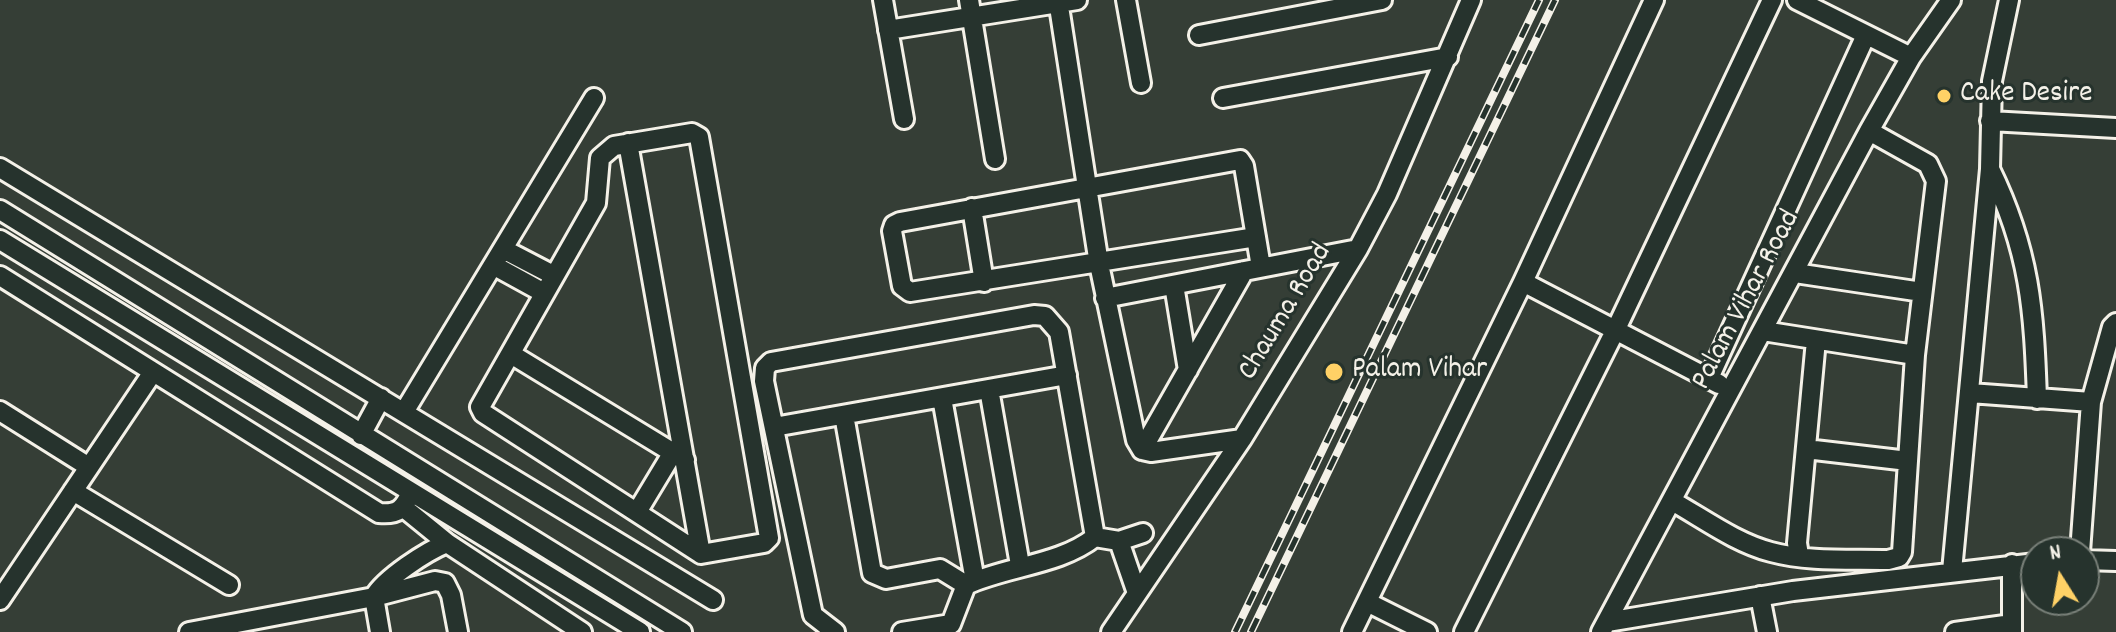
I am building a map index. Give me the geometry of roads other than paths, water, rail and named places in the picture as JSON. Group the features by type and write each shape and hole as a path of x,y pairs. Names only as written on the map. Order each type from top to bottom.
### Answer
{"street":[{"path":"883,0 904,119"},
{"path":"1126,0 1141,83"},
{"path":"1199,35 1382,0"},
{"name":"Chauma Road","path":"1111,632 1242,439 1358,249 1387,194 1471,0"},
{"path":"1352,632 1523,282 1654,0"},
{"path":"1464,632 1616,329 1772,0"},
{"path":"1797,0 1911,57"},
{"name":"Palam Vihar Road","path":"1604,627 1869,131 1911,57 1951,0"},
{"path":"1952,571 1990,169 1992,81 2009,0"},
{"path":"888,30 971,8 1065,1 1099,264 1132,427 1142,450"},
{"path":"971,8 995,159"},
{"path":"1709,378 1866,35"},
{"path":"1223,98 1448,57"},
{"path":"404,412 594,98"},
{"path":"1990,121 2116,128"},
{"path":"1672,501 1755,546 1799,555 1860,559 1899,557 1915,355 1936,181 1928,164 1869,131"},
{"path":"692,133 699,137 769,538 764,543 701,554 480,410 553,275 596,203 600,158 614,146 628,143 692,133"},
{"path":"628,143 678,457 701,554"},
{"path":"1142,450 1252,269 1256,237 1242,160 900,222 892,231 905,290 984,282 1256,237"},
{"path":"0,168 713,600"},
{"path":"1990,169 2021,242 2031,285 2037,399"},
{"path":"972,208 984,282"},
{"path":"0,210 682,632"},
{"path":"0,240 407,500 640,632"},
{"path":"1105,298 1358,249"},
{"path":"498,257 553,275"},
{"path":"498,257 544,293"},
{"path":"1795,273 1922,292"},
{"path":"0,276 379,513 393,514 407,500"},
{"path":"1523,282 1732,391"},
{"path":"1174,285 1188,370"},
{"path":"835,632 813,615 764,373 771,362 1034,315 1045,316 1059,332 1095,537"},
{"path":"2081,536 2091,402 2116,323"},
{"path":"1763,331 1915,355"},
{"path":"1799,555 1797,543 1816,340"},
{"path":"511,354 678,457"},
{"path":"0,600 153,372"},
{"path":"774,427 1067,375"},
{"path":"989,389 1020,565"},
{"path":"1970,393 2091,402"},
{"path":"361,435 381,398"},
{"path":"902,632 951,624 970,583 942,398"},
{"path":"0,411 89,467"},
{"path":"844,415 872,573 886,579 940,569 970,583 1020,565 1078,550 1095,537 1119,541 1143,533"},
{"path":"1142,450 1151,452 1242,439"},
{"path":"1806,449 1908,461"},
{"path":"637,512 678,457"},
{"path":"73,491 229,585"},
{"path":"407,500 447,543 582,632"},
{"path":"1119,541 1137,593"},
{"path":"380,632 374,597 380,588 422,554 447,543"},
{"path":"1955,632 2012,628 2012,564"},
{"path":"1604,627 1760,596 2020,564"},
{"path":"201,631 285,623 374,597 443,582 451,595 458,632"},
{"path":"1760,596 1767,632"},
{"path":"1367,602 1427,632"}],"railway":[{"path":"1235,632 1539,0"},
{"path":"1251,632 1555,0"}],"place":[{"name":"Cake Desire","path":"1944,96"},
{"name":"Palam Vihar","path":"1334,372"}]}
